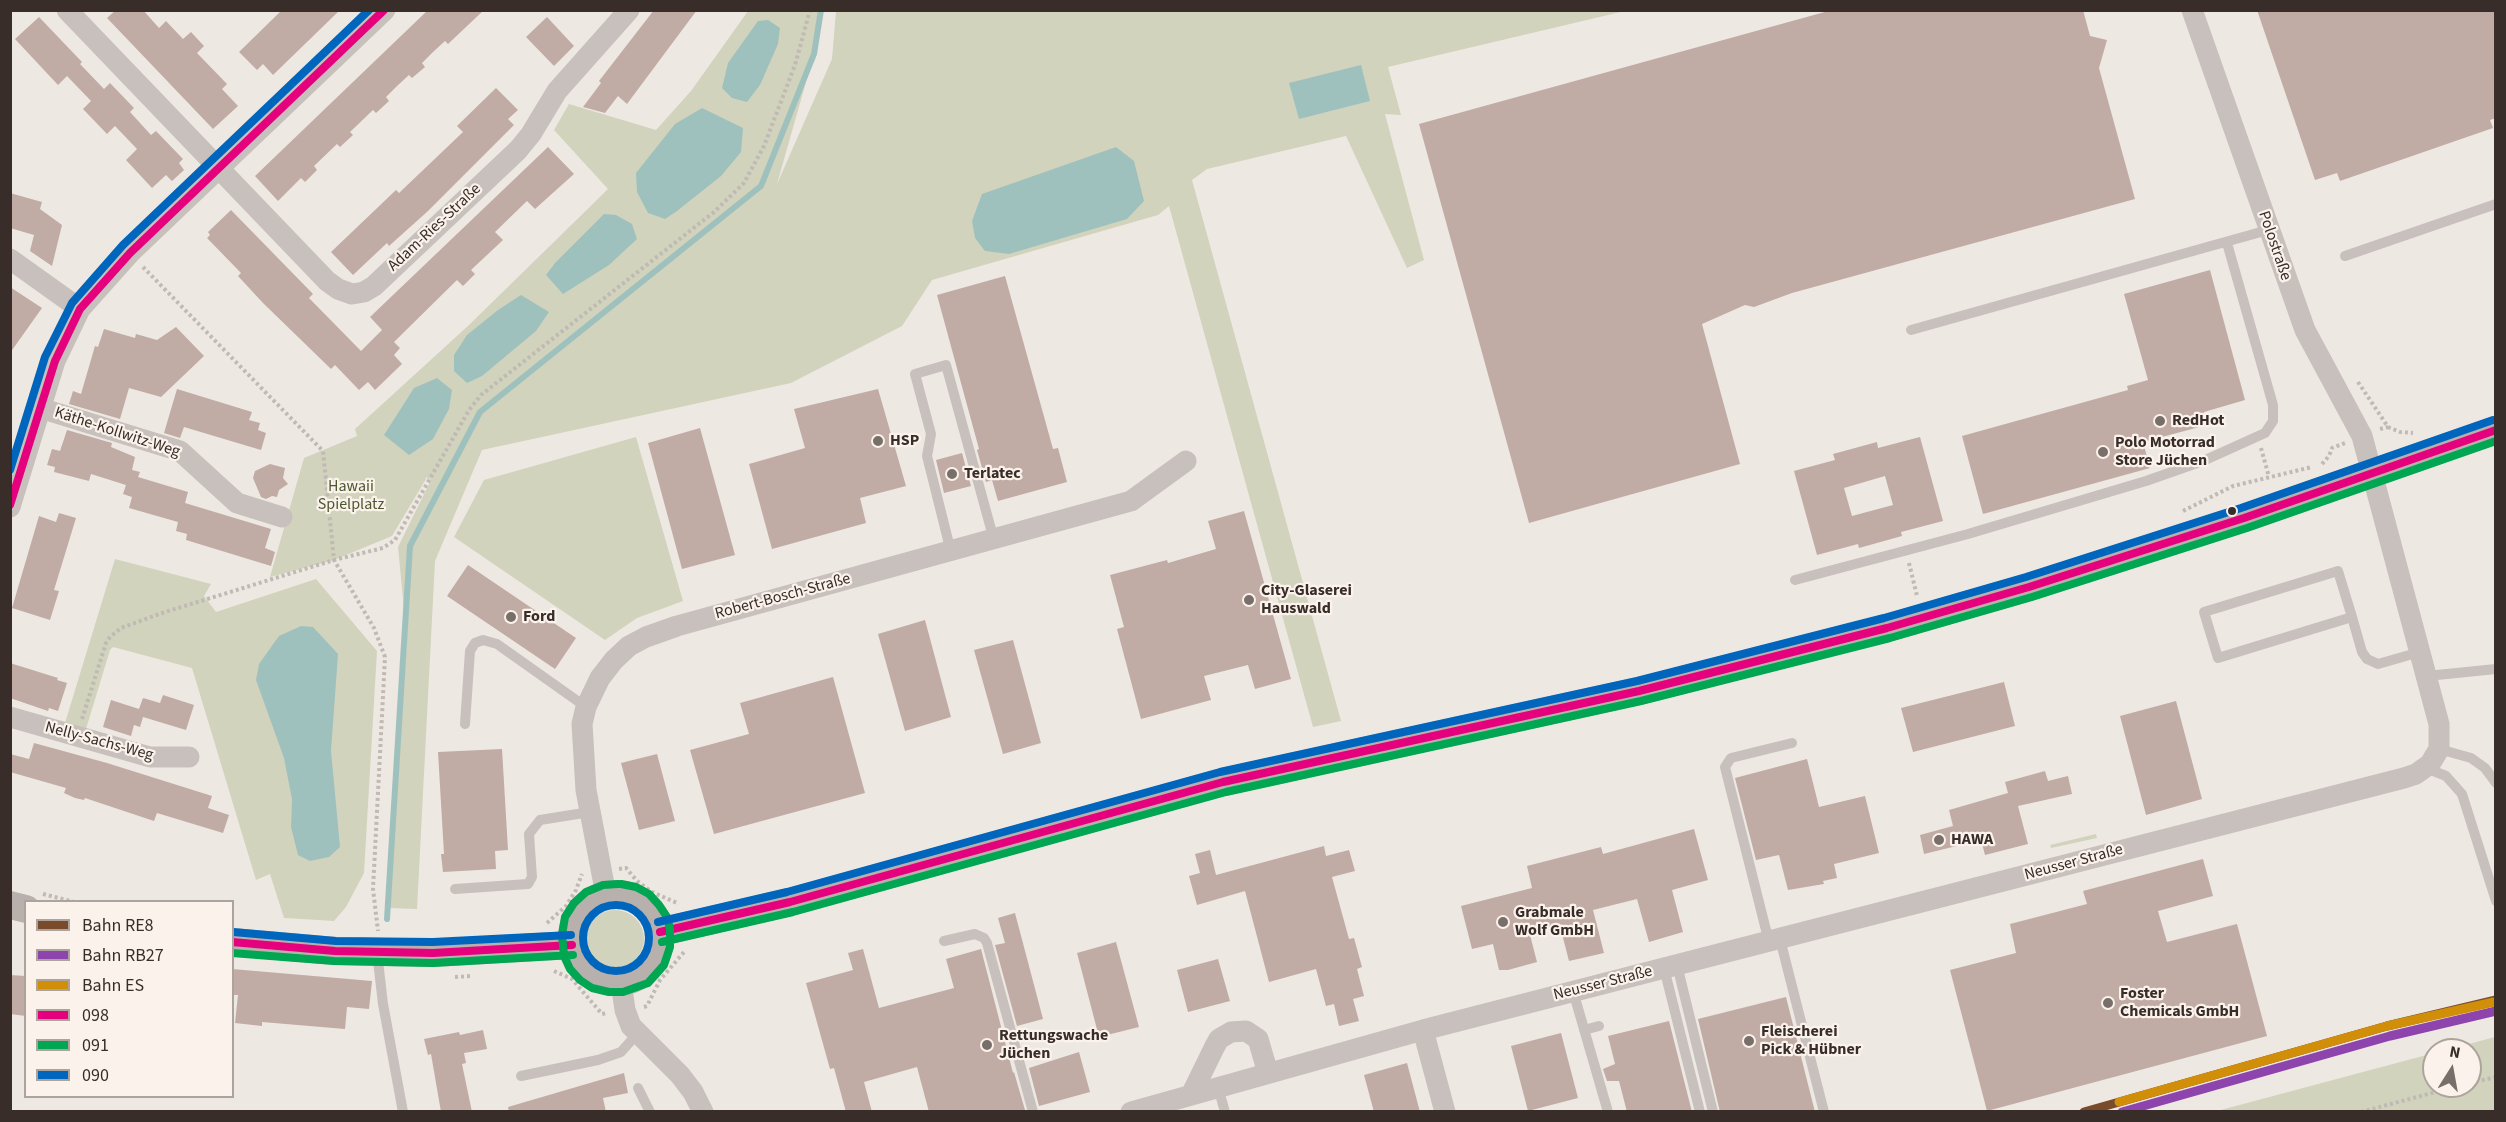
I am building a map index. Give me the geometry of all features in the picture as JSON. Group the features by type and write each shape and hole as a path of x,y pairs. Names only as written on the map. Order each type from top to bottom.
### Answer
{"main road":[{"path":"660,932 790,902 1223,782 1639,691 1831,643 2102,564 2496,430"},
{"path":"604,883 642,902 657,921 660,932 660,946 651,965 642,975 621,982 598,979 587,972 578,962 572,945 574,922 604,883"},
{"path":"234,942 377,952 487,952 572,945"}],"street":[{"name":"Adam-Ries-Straße","path":"67,10 327,281 347,293 364,292 374,286 518,150 531,134 557,92 630,10"},
{"path":"10,507 55,361 80,309 130,254 385,10"},
{"name":"Polostraße","path":"2192,10 2268,231 2305,330 2362,436 2372,474"},
{"path":"10,260 80,309"},
{"name":"Käthe-Kollwitz-Weg","path":"40,408 180,451 237,503 282,517"},
{"name":"Robert-Bosch-Straße","path":"604,883 590,812 582,741 586,707 606,668 622,652 646,637 677,626 1131,501 1186,461"},
{"path":"2372,474 2440,730 2439,748 2426,768"},
{"name":"Nelly-Sachs-Weg","path":"10,717 150,757 189,757"},
{"name":"Neusser Straße","path":"1131,1112 1423,1030 2404,778 2426,768"},
{"path":"621,982 626,1015 637,1034 680,1075 693,1092 703,1112"},
{"path":"1423,1030 1445,1112"},
{"path":"1191,1095 1219,1039 1231,1032 1246,1031 1258,1039 1268,1073"}],"lane":[{"path":"2345,256 2496,204"},
{"path":"1911,330 2268,231"},
{"path":"1795,580 1906,551 2146,481 2259,438 2273,421 2273,405 2227,243"},
{"path":"951,552 927,456 931,434 915,374 946,365 994,540"},
{"path":"2352,617 2218,658 2204,612 2338,572 2352,617 2364,656 2371,662 2382,663 2420,652"},
{"path":"465,724 470,651 475,644 483,640 497,644 586,707"},
{"path":"2427,676 2496,669"},
{"path":"1792,743 1731,758 1725,767 1824,1112"},
{"path":"2439,748 2471,758 2485,768 2496,783"},
{"path":"2426,768 2446,776 2463,794 2496,901"},
{"path":"455,889 528,884 532,877 529,834 540,820 590,812"},
{"path":"945,941 975,934 982,936 987,943 1033,1112"},
{"path":"377,952 383,1004 403,1112"},
{"path":"1671,967 1674,1008 1701,1112"},
{"path":"1671,967 1713,1112"},
{"path":"1573,991 1608,1112"},
{"path":"1662,1011 1674,1008"},
{"path":"1584,1030 1599,1026"},
{"path":"521,1076 598,1060 621,1052 637,1034"},
{"path":"1218,1087 1225,1112"},
{"path":"638,1088 650,1112"}],"path":[{"path":"77,736 104,647 116,632 162,613 334,560 383,548 393,542 469,410 482,395 705,219 744,183 755,165 772,126 795,64 810,10"},
{"path":"130,254 323,451 334,560 374,627 384,657 374,871 377,952"},
{"path":"2179,513 2225,489 2321,465 2332,448 2388,426 2355,378"},
{"path":"2259,438 2269,477"},
{"path":"1906,551 1918,597 1908,600"},
{"path":"566,906 582,874 604,883 626,868 637,881 660,897 681,904"},
{"path":"2361,1112 2422,1096"}],"green space":[{"name":"Hawaii Spielplatz","path":"748,11 821,11 814,54 777,184 832,59 836,11 1625,11 1388,67 1401,115 1385,114 1424,260 1407,268 1346,136 1207,169 1192,180 1341,721 1313,727 1169,206 1158,215 932,280 902,326 791,383 482,450 435,561 417,909 387,908 407,641 398,547 431,480 425,477 426,479 392,536 334,560 270,577 304,458 357,436 355,429 469,325 608,189 554,130 569,104 656,130 691,91"},
{"path":"636,437 683,601 637,618 605,640 454,537 484,480"},
{"path":"115,559 211,584 204,596 216,612 316,579 377,651 364,873 346,907 334,921 284,918 270,874 256,880 192,668 113,647 110,650 86,729 65,723"},
{"path":"2096,834 2097,838 2051,848 2050,845"},
{"path":"609,910 621,910 636,918 644,933 644,945 636,960 621,968 609,968 594,960 586,945 586,933 594,918"},
{"path":"2495,1037 2495,1111 2217,1111 2422,1056 2422,1098 2482,1098 2482,1040"}],"water":[{"path":"768,20 780,28 778,44 760,85 747,102 732,98 722,88 728,63 758,21"},
{"path":"1361,65 1370,101 1299,119 1289,83"},
{"path":"702,108 743,128 741,152 721,176 665,219 648,213 637,192 636,173 675,124"},
{"path":"1116,147 1134,161 1144,201 1127,219 1009,254 985,251 975,238 972,221 982,194"},
{"path":"604,214 616,215 632,224 637,239 609,265 563,294 546,275"},
{"path":"521,295 549,312 536,331 482,376 467,383 454,371 454,355 467,335"},
{"path":"437,378 452,390 449,409 433,439 409,455 384,435 414,388"},
{"path":"301,626 313,627 338,654 331,751 340,847 329,857 310,861 298,855 291,827 292,799 284,758 256,680 259,664 279,636"}],"building":[{"path":"116,10 143,10 159,28 166,21 183,39 191,32 204,46 197,53 227,84 222,89 238,106 213,129 107,18"},
{"path":"282,10 340,10 273,75 263,64 257,70 239,52"},
{"path":"428,10 484,10 448,44 445,41 433,52 422,63 425,67 412,78 409,75 397,86 386,97 389,101 376,113 373,110 350,132 353,135 340,147 337,144 314,166 317,170 305,182 301,178 278,201 255,176"},
{"path":"654,10 697,10 627,104 618,96 605,113 583,107 601,83 599,81"},
{"path":"1832,10 2083,10 2090,36 2107,40 2099,68 2135,199 1792,293 1754,307 1745,305 1702,324 1740,464 1529,523 1419,124"},
{"path":"2257,10 2496,10 2496,118 2490,120 2493,128 2340,181 2337,173 2315,180"},
{"path":"39,17 104,89 110,83 134,108 130,112 151,135 156,131 183,159 179,163 184,170 172,181 166,175 152,188 126,160 137,149 115,126 107,134 83,109 91,101 67,76 58,85 15,39"},
{"path":"547,17 574,46 554,66 526,37"},
{"path":"496,88 518,110 508,119 514,125 428,211 389,246 387,243 353,275 331,252 396,190 399,193 463,132 457,126"},
{"path":"548,147 574,174 535,209 527,201 495,232 503,240 471,270 475,274 463,286 457,280 394,342 400,348 394,355 402,364 375,390 368,382 359,390 335,365 331,369 263,303 238,276 241,273 207,238 210,235 208,232 231,210 313,294 309,298 361,351 382,330 370,317"},
{"path":"10,193 42,202 40,209 62,225 52,266 30,251 34,235 10,228"},
{"path":"2210,270 2245,400 2204,412 2207,425 2143,442 2150,468 1983,514 1962,436 2128,390 2127,386 2148,380 2124,294"},
{"path":"1005,276 1053,449 1058,448 1067,482 998,501 992,480 986,482 937,295"},
{"path":"10,287 42,308 10,353 11,325"},
{"path":"176,327 204,356 161,397 129,388 120,419 69,404 73,391 81,394 95,346 98,347 104,329 135,338 136,334 157,340"},
{"path":"177,389 252,412 249,420 260,423 258,430 266,433 261,450 184,427 180,438 164,433"},
{"path":"878,389 906,486 860,498 866,523 772,549 749,464 805,448 794,409"},
{"path":"700,428 735,555 682,569 648,443"},
{"path":"67,430 112,443 111,447 135,457 132,470 140,472 138,477 188,492 185,503 271,529 265,548 275,552 271,566 186,540 187,534 176,531 178,522 129,508 132,497 123,494 126,485 91,474 89,481 54,472 55,467 47,465 52,449 60,451"},
{"path":"1920,437 1943,521 1901,532 1902,536 1859,548 1858,544 1817,555 1794,471 1835,460 1833,454 1877,442 1878,448","holes":["1885,476 1893,505 1852,516 1844,488"]},
{"name":"Terlatec","path":"962,453 971,486 944,493 936,460"},
{"path":"270,464 285,468 283,478 288,484 279,490 277,497 272,496 266,499 261,497 253,478 255,471"},
{"path":"1244,511 1291,679 1255,689 1248,665 1204,676 1211,700 1141,719 1117,629 1124,627 1110,575 1167,560 1168,563 1216,549 1208,521"},
{"path":"59,513 76,518 54,590 59,591 50,620 12,608 39,516 56,522"},
{"name":"Ford","path":"468,565 576,638 555,669 447,596"},
{"path":"925,620 951,717 905,731 878,634"},
{"path":"1013,640 1041,743 1003,754 974,650"},
{"path":"10,663 67,683 58,711 49,708 48,711 10,698"},
{"path":"833,677 865,793 714,834 690,750 749,734 740,703"},
{"path":"2004,682 2015,726 1913,752 1901,708"},
{"path":"163,695 194,705 186,730 143,717 140,727 134,725 131,736 103,727 111,700 139,709 143,698 160,703"},
{"path":"2176,701 2202,799 2146,815 2120,716"},
{"path":"34,743 212,796 208,808 229,815 223,833 157,813 154,821 85,798 84,800 75,798 64,793 66,788 10,772 10,754 29,759"},
{"path":"502,749 508,850 495,851 496,869 443,872 438,752"},
{"path":"657,754 675,821 639,830 621,763"},
{"path":"1807,759 1819,807 1865,796 1879,853 1834,864 1837,878 1823,881 1824,884 1788,890 1779,855 1756,860 1735,778"},
{"path":"2045,771 2048,781 2068,776 2072,794 2018,806 2028,844 1985,855 1981,840 1924,854 1920,835 1953,826 1949,810 2008,793 2005,782"},
{"path":"1694,829 1708,880 1672,890 1683,932 1649,942 1637,899 1593,910 1604,953 1569,961 1560,926 1530,935 1537,962 1508,970 1499,970 1493,944 1472,949 1461,906 1532,888 1527,866 1601,847 1603,854"},
{"path":"1324,846 1326,856 1349,850 1355,871 1332,877 1349,939 1354,938 1362,967 1357,969 1364,996 1353,999 1359,1021 1339,1026 1334,1004 1326,1006 1316,969 1269,982 1245,891 1197,905 1189,876 1200,873 1195,854 1210,850 1216,875"},
{"name":"Foster Chemicals GmbH","path":"2203,859 2213,896 2158,911 2167,942 2237,924 2267,1036 1987,1111 1950,970 2016,953 2010,924 2087,904 2083,891"},
{"path":"1015,913 1043,1019 1017,1026 995,945 1005,943 998,918"},
{"path":"1116,942 1139,1027 1099,1037 1077,953"},
{"path":"863,949 879,1008 954,988 946,959 981,949 1013,1073 1025,1110 929,1112 917,1067 864,1082 872,1112 846,1112 834,1068 830,1069 806,983 853,970 848,953"},
{"path":"1218,959 1230,1001 1188,1012 1177,970"},
{"path":"234,969 372,981 369,1009 347,1007 345,1029 262,1022 262,1026 235,1023 238,995 234,995"},
{"path":"10,975 24,976 24,1016 10,1014"},
{"path":"1786,997 1815,1112 1720,1112 1698,1019"},
{"path":"1669,1021 1692,1112 1627,1112 1619,1081 1607,1081 1603,1069 1615,1064 1608,1036"},
{"path":"483,1030 487,1049 464,1053 466,1063 462,1064 472,1112 441,1112 431,1054 428,1055 424,1039"},
{"path":"1561,1033 1578,1098 1528,1111 1511,1046"},
{"path":"1079,1052 1090,1092 1039,1106 1029,1068"},
{"path":"1407,1063 1420,1112 1374,1112 1364,1075"},
{"path":"624,1073 628,1093 603,1098 606,1112 509,1112 508,1107"}],"waterway":[{"path":"387,919 410,546 480,412 761,186 814,54 821,10"}],"rail line":[{"name":"RE8","path":"2084,1112 2387,1026 2496,1000"},
{"name":"ES","path":"2119,1102 2387,1026 2494,1002"},
{"name":"RB27","path":"2122,1112 2390,1036 2496,1011"}],"transit line":[{"name":"090","path":"10,470 45,357 72,303 123,245 369,10"},
{"name":"098","path":"10,505 55,361 80,309 130,253 384,10"},
{"name":"090","path":"658,922 787,892 1220,772 1637,681 1884,618 2026,577 2241,508 2493,420"},
{"name":"098","path":"660,932 790,902 1223,782 1639,691 1887,628 2029,587 2244,518 2496,430"},
{"name":"091","path":"662,942 793,912 1226,792 1641,701 1890,638 2032,597 2247,528 2496,441"},
{"name":"091","path":"618,884 603,885 586,892 574,903 565,917 562,935 564,956 570,969 592,988 609,992 623,992 648,983 664,965 670,947 667,917 659,905 649,894 636,887 621,884"},
{"name":"090","path":"610,905 622,905 634,910 644,920 649,938 647,951 634,966 622,971 610,971 598,966 588,956 583,944 583,932 588,920 598,910 610,905"},
{"name":"090","path":"234,932 336,941 433,942 571,935"},
{"name":"098","path":"234,942 335,951 433,953 572,945"},
{"name":"091","path":"234,953 334,961 433,963 573,955"}],"place":[{"name":"RedHot","path":"2160,421"},
{"name":"HSP","path":"878,441"},
{"name":"Polo Motorrad Store Jüchen","path":"2103,452"},
{"name":"Terlatec","path":"952,474"},
{"name":"City-Glaserei Hauswald","path":"1249,600"},
{"name":"Ford","path":"511,617"},
{"name":"HAWA","path":"1939,840"},
{"name":"Grabmale Wolf GmbH","path":"1503,922"},
{"name":"Foster Chemicals GmbH","path":"2108,1003"},
{"name":"Fleischerei Pick & Hübner","path":"1749,1041"},
{"name":"Rettungswache Jüchen","path":"987,1045"}]}
